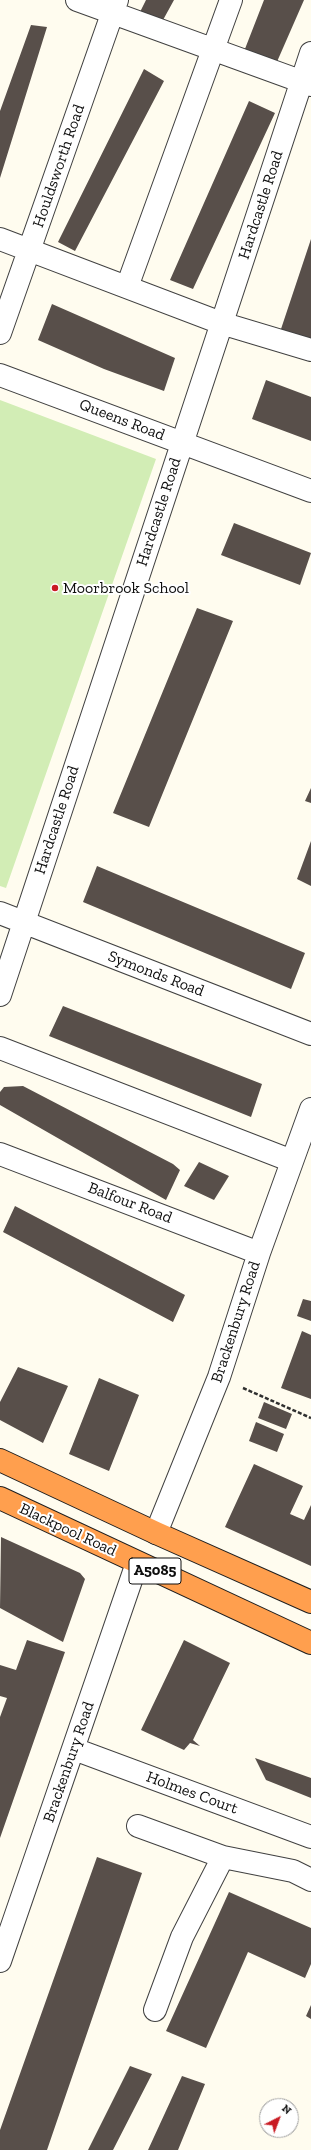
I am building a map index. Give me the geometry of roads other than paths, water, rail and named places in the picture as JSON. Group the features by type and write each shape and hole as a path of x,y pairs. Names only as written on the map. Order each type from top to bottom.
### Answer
{"highway":[{"name":"A5085","path":"0,1460 156,1533 311,1602"},
{"name":"Blackpool Road","path":"0,1498 311,1643"}],"street":[{"path":"77,0 115,6 213,49 306,83"},
{"path":"127,287 231,0"},
{"name":"Houldsworth Road","path":"0,333 115,6"},
{"name":"Hardcastle Road","path":"0,995 222,323 306,83 311,53"},
{"path":"0,239 222,323 311,350"},
{"name":"Queens Road","path":"0,375 311,491"},
{"name":"Symonds Road","path":"0,913 311,1034"},
{"path":"0,1048 292,1161"},
{"name":"Brackenbury Road","path":"156,1533 219,1377 259,1253 311,1108"},
{"name":"Balfour Road","path":"0,1154 259,1253"},
{"name":"Brackenbury Road","path":"0,1960 137,1563"},
{"name":"Holmes Court","path":"74,1749 311,1837"},
{"path":"138,1826 223,1857 293,1871 311,1880"},
{"path":"155,2010 182,1936 223,1857"}],"place":[{"name":"Moorbrook School","path":"55,588"}]}
